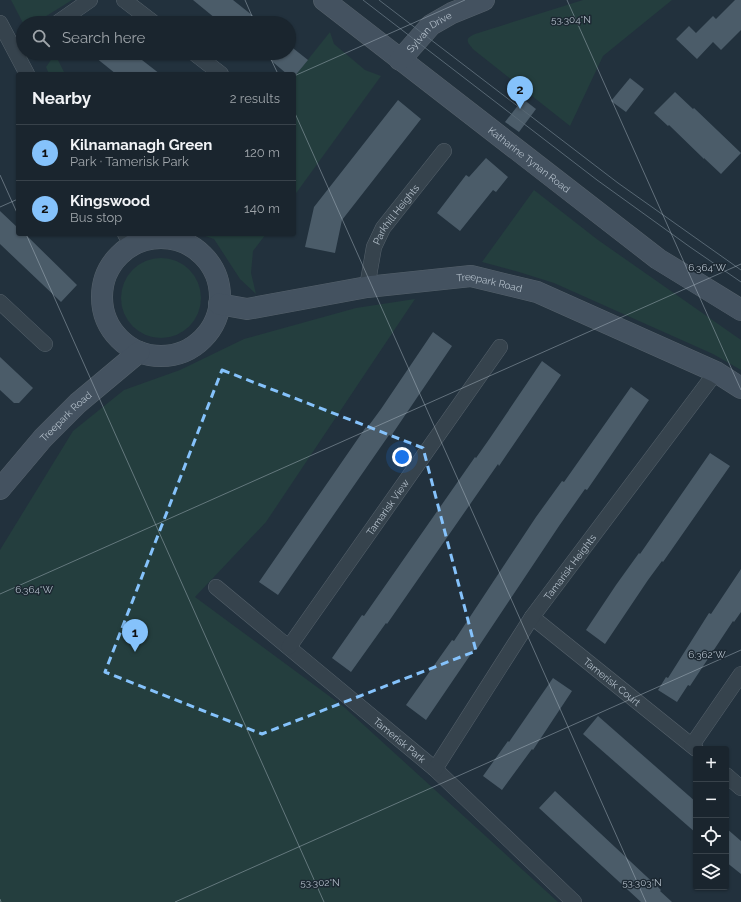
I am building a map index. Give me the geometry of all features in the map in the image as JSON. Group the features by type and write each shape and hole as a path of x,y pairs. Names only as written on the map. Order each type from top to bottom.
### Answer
{"street":[{"path":"67,16 90,0"},
{"path":"124,0 145,16"},
{"name":"Katharine Tynan Road","path":"324,0 658,259 741,310"},
{"name":"Sylvan Drive","path":"400,60 431,25 452,13 484,0"},
{"path":"0,23 16,45"},
{"path":"23,60 26,72"},
{"path":"203,60 218,72"},
{"name":"Parkhill Heights","path":"367,287 374,247 383,228 444,151"},
{"path":"162,238 179,240 194,248 205,257 214,270 220,293 216,317 210,329 198,342 183,352 166,356 148,355 139,352 124,343 112,331 105,316 102,302 104,278 129,239 162,238"},
{"name":"Treepark Road","path":"219,304 246,309 367,287 471,276 537,292 716,372 741,388"},
{"path":"0,302 45,344"},
{"name":"Tamarisk View","path":"289,647 500,347"},
{"name":"Treepark Road","path":"0,489 43,438 78,403 139,352"},
{"name":"Tamarisk Heights","path":"435,769 532,617 716,372"},
{"name":"Tamerisk Park","path":"216,586 435,769 574,902"},
{"name":"Tamerisk Court","path":"532,617 693,746"},
{"name":"Tamerisk Court","path":"695,746 741,674"},
{"path":"729,778 741,788"}],"highlighted area":[{"path":"222,370 423,448 476,651 262,734 105,672"}],"green space":[{"path":"11,0 72,0 46,16 19,16"},
{"path":"583,0 672,0 603,56 570,126 474,50 468,39 475,34"},
{"path":"330,32 334,44 365,70 381,76 296,193 296,74"},
{"path":"51,60 58,60 64,72 48,72 46,67"},
{"path":"534,190 598,240 741,340 741,370 713,354 554,283 482,262"},
{"path":"205,236 264,236 253,251 251,273 256,294 240,279 214,239"},
{"path":"161,258 176,261 189,270 198,283 201,298 198,313 189,326 176,335 161,338 146,335 133,326 124,313 121,298 124,283 133,270 146,261"},
{"path":"415,299 266,522 195,597 344,707 558,902 0,902 0,550 73,431 124,390 180,370 244,339 356,308"}],"building":[{"path":"193,0 233,0 253,16 212,16"},
{"path":"735,0 741,0 741,30 721,50 713,42 697,59 676,39 689,26 696,33 713,16 716,19"},
{"path":"296,51 308,60 296,75 296,72 285,72 270,60 296,60"},
{"path":"99,60 142,60 157,72 114,72"},
{"path":"630,78 644,89 626,112 611,101"},
{"path":"675,92 741,153 721,174 669,125 668,126 654,113"},
{"path":"523,99 536,109 519,132 505,122"},
{"path":"398,100 421,119 342,220 335,253 305,247 314,207"},
{"path":"486,158 508,177 496,192 493,190 460,231 437,213 466,175 469,177"},
{"path":"0,211 16,226 16,236 27,236 77,285 61,302 0,244"},
{"path":"433,332 452,346 391,436 389,435 278,595 259,582 366,427 367,428 381,409"},
{"path":"0,357 33,388 19,403 14,403 0,390"},
{"path":"542,361 561,375 499,466 498,464 387,624 386,623 351,672 332,658 362,615 364,616 475,457 476,458"},
{"path":"631,387 649,400 587,490 585,489 559,526 477,649 475,648 426,720 406,705 452,640 454,641 536,517 562,481 564,482"},
{"path":"710,453 730,466 663,562 662,561 648,580 605,644 586,630 616,585 639,553 640,554"},
{"path":"741,569 741,612 734,622 733,621 690,686 688,685 677,702 658,690 666,677 668,678 709,613 711,614"},
{"path":"553,678 572,691 533,750 532,749 502,790 483,776 508,741 509,742"},
{"path":"598,716 693,799 693,830 583,734"},
{"path":"555,791 672,902 641,902 539,808"},
{"path":"729,831 741,841 741,874 729,864"}],"tram line":[{"path":"363,0 597,180 741,282"},
{"path":"379,0 618,183 741,270"}],"place":[{"name":"Kingswood","path":"520,109"},
{"name":"Kilnamanagh Green","path":"135,652"}]}
